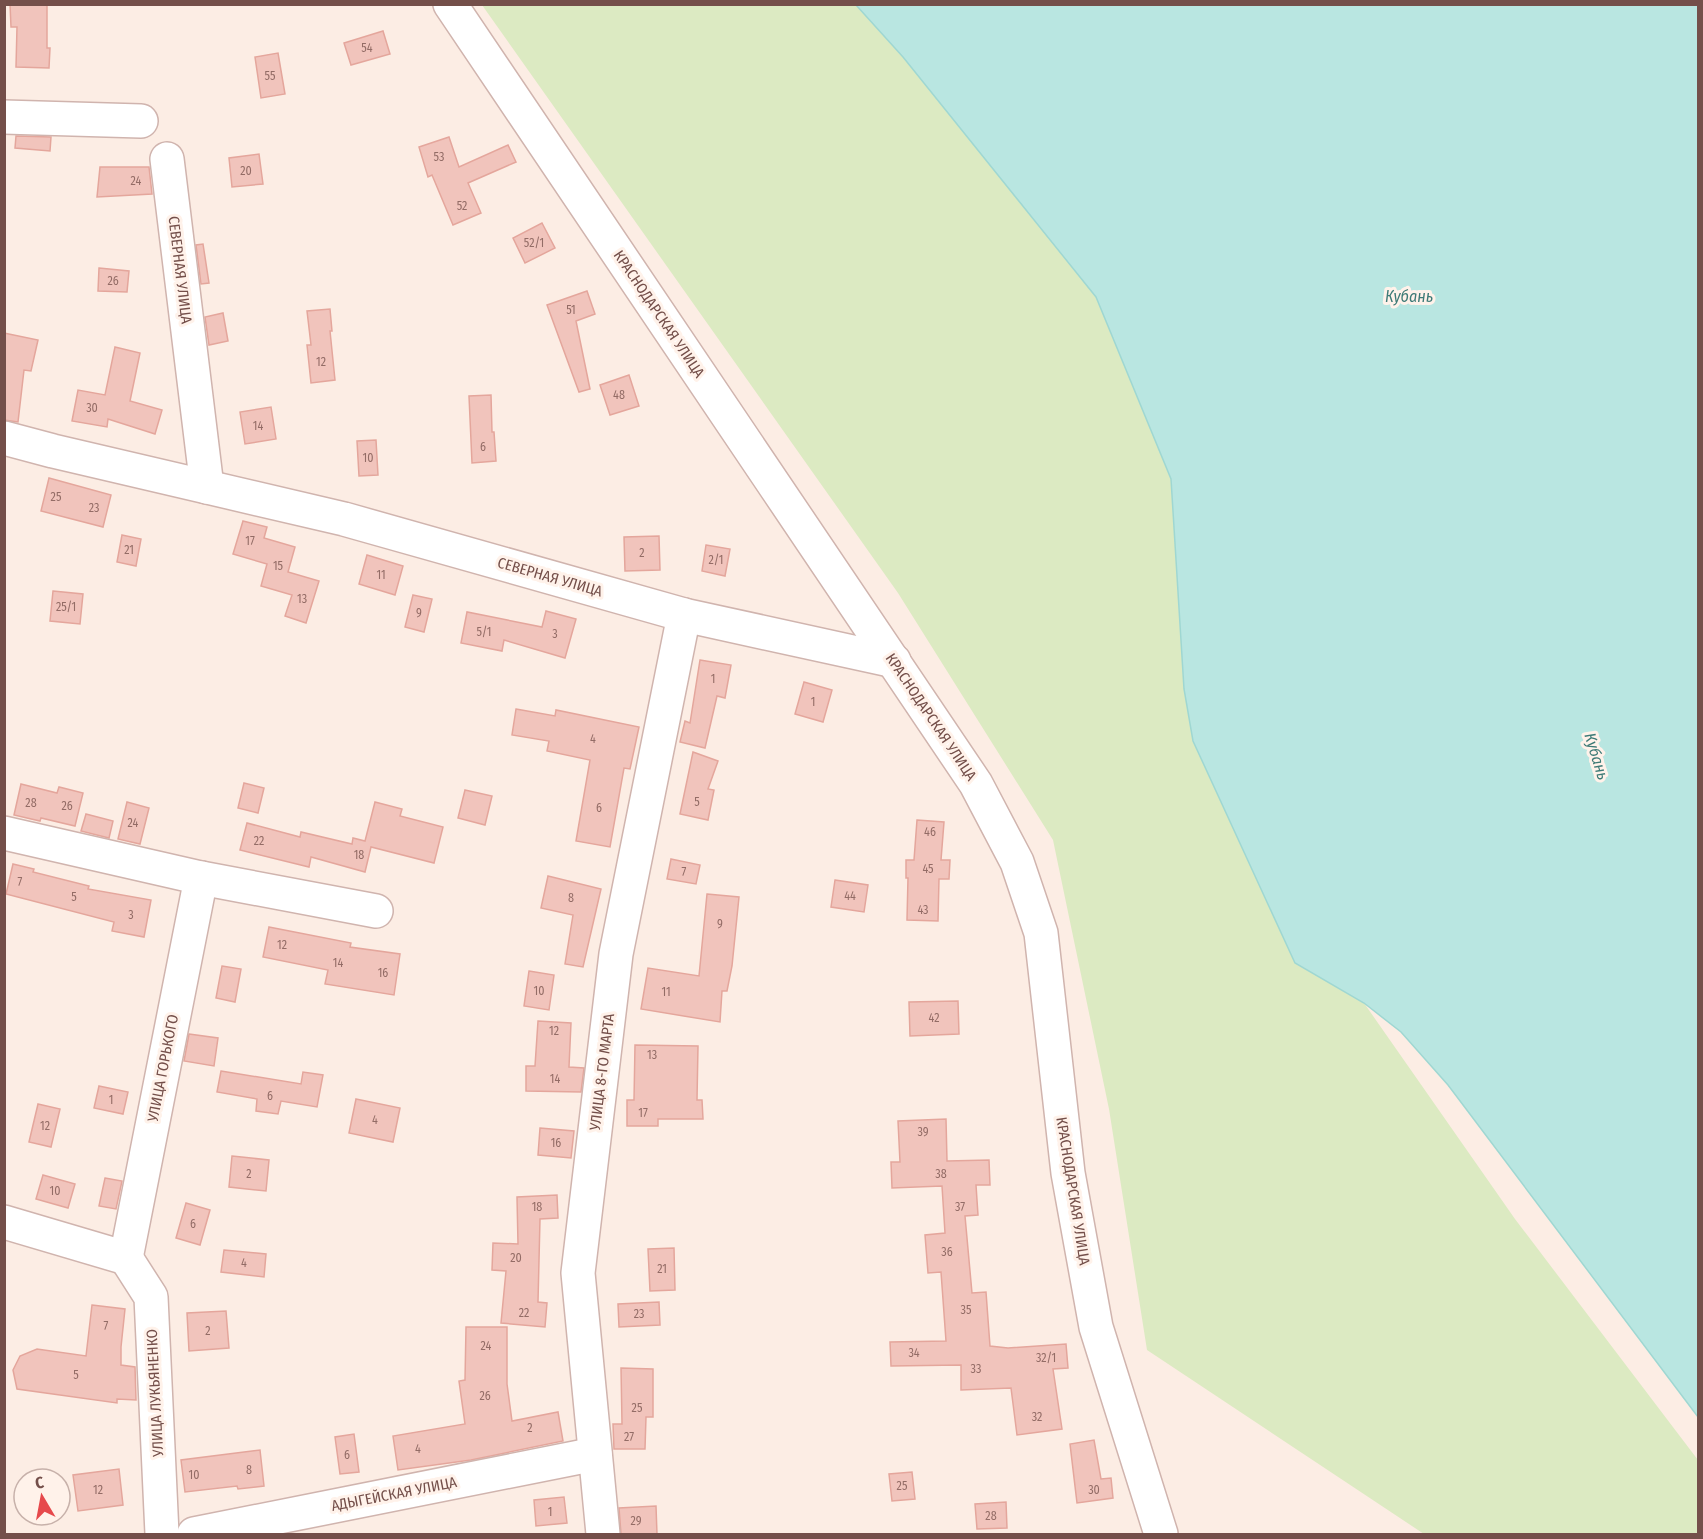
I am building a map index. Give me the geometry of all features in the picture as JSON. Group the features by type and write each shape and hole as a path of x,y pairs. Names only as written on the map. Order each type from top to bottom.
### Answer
{"street":[{"name":"КРАСНОДАРСКАЯ УЛИЦА","path":"450,4 976,784 1017,862 1041,933 1068,1173 1096,1327 1161,1534"},
{"path":"4,117 141,121"},
{"name":"СЕВЕРНАЯ УЛИЦА","path":"167,159 207,487"},
{"name":"СЕВЕРНАЯ УЛИЦА","path":"4,438 344,519 684,615 894,662"},
{"name":"УЛИЦА 8-ГО МАРТА","path":"603,1534 578,1273 616,954 684,615"},
{"path":"4,833 201,878 376,910"},
{"name":"УЛИЦА ГОРЬКОГО","path":"126,1258 201,878"},
{"path":"4,1222 126,1258"},
{"name":"УЛИЦА ЛУКЬЯНЕНКО","path":"126,1258 151,1298 162,1534"},
{"name":"АДЫГЕЙСКАЯ УЛИЦА","path":"194,1534 595,1454"}],"green space":[{"path":"482,5 856,5 903,57 1096,297 1171,479 1184,689 1193,741 1295,963 1364,1003 1515,1219 1698,1460 1698,1534 1424,1534 1147,1350 1109,1109 1053,840 898,593"}],"water":[{"name":"Кубань","path":"856,5 1698,5 1698,1417 1448,1085 1401,1032 1364,1003 1295,963 1193,741 1184,689 1171,479 1096,297 903,57"}],"building":[{"path":"10,4 47,4 49,68 16,67 17,27 11,27"},
{"path":"383,31 390,54 351,65 344,43"},
{"path":"278,53 285,94 261,98 255,57"},
{"path":"16,136 51,137 50,151 15,148"},
{"path":"449,137 459,167 508,145 516,162 468,183 481,213 453,225 432,175 428,177 419,147"},
{"path":"259,154 263,184 232,187 229,158"},
{"path":"100,167 149,167 152,194 97,197"},
{"path":"542,223 555,248 525,263 513,238"},
{"path":"203,244 209,283 201,284 196,245"},
{"path":"99,268 129,271 127,292 98,291"},
{"path":"587,291 595,314 576,321 590,389 579,392 547,305"},
{"path":"330,309 335,380 311,383 307,345 311,345 307,311"},
{"path":"223,313 228,341 209,345 205,317"},
{"path":"4,333 38,340 31,371 24,370 18,422 4,420"},
{"path":"115,347 140,353 130,401 162,410 155,434 108,419 107,427 72,421 78,390 105,395"},
{"path":"629,375 639,406 610,415 600,385"},
{"path":"491,395 496,461 472,463 469,396"},
{"path":"271,407 276,439 245,444 240,412"},
{"path":"376,440 378,475 359,476 357,441"},
{"path":"49,478 111,495 103,527 41,511"},
{"path":"243,521 267,527 264,538 295,547 288,572 319,581 306,623 285,616 292,595 261,586 267,564 233,554"},
{"path":"122,535 141,539 136,566 117,562"},
{"path":"659,536 660,570 625,571 624,537"},
{"path":"706,545 730,549 725,576 702,571"},
{"path":"367,555 403,566 395,595 359,584"},
{"path":"53,591 83,594 80,624 50,621"},
{"path":"413,595 432,599 424,632 405,627"},
{"path":"546,611 576,619 565,658 504,640 502,651 461,643 467,612 542,627"},
{"path":"700,660 731,665 725,698 717,696 705,748 680,742 685,721 690,723"},
{"path":"804,682 832,690 823,722 795,714"},
{"path":"516,709 555,716 556,710 639,727 630,769 624,768 610,847 576,841 590,760 547,751 549,741 512,735"},
{"path":"693,752 718,761 708,789 714,790 708,820 680,814"},
{"path":"244,783 264,788 258,813 238,808"},
{"path":"21,784 57,793 59,787 83,793 75,826 41,818 40,821 14,815"},
{"path":"465,790 492,796 485,825 458,818"},
{"path":"127,802 149,808 140,844 118,839"},
{"path":"375,802 402,809 400,816 443,827 434,863 371,847 365,872 311,857 309,867 240,850 247,823 300,837 301,832 352,844 353,838 365,841"},
{"path":"86,814 113,821 109,838 81,831"},
{"path":"917,820 944,822 941,860 950,860 949,879 939,879 938,921 907,920 906,860 914,860"},
{"path":"671,859 700,865 696,884 667,879"},
{"path":"13,864 34,869 33,872 89,886 88,889 151,900 144,937 112,931 114,922 6,894"},
{"path":"548,876 601,889 583,967 565,964 573,915 541,908"},
{"path":"835,880 868,885 864,912 831,907"},
{"path":"707,894 739,897 732,966 727,991 722,991 720,1022 641,1009 648,968 699,976"},
{"path":"269,927 351,943 350,947 400,954 394,995 325,984 328,970 263,957"},
{"path":"222,966 241,969 235,1002 216,998"},
{"path":"529,971 554,975 549,1010 524,1006"},
{"path":"958,1001 959,1034 910,1036 909,1002"},
{"path":"538,1021 571,1023 569,1067 584,1068 581,1092 526,1091 526,1066 535,1066"},
{"path":"189,1034 218,1038 214,1066 184,1061"},
{"path":"635,1045 698,1046 697,1100 702,1100 703,1119 658,1119 658,1126 627,1126 627,1100 634,1100"},
{"path":"221,1071 301,1084 303,1072 323,1075 317,1107 281,1101 278,1114 256,1111 257,1099 217,1092"},
{"path":"99,1086 128,1092 123,1114 94,1108"},
{"path":"356,1099 400,1108 393,1142 349,1133"},
{"path":"38,1104 60,1109 51,1147 29,1142"},
{"path":"946,1119 947,1161 989,1160 990,1185 976,1185 978,1215 965,1216 972,1293 986,1292 990,1346 1008,1348 1066,1344 1068,1368 1053,1369 1062,1429 1017,1435 1011,1388 961,1390 961,1365 891,1366 890,1342 946,1341 941,1272 928,1273 925,1235 945,1233 942,1186 892,1188 891,1162 900,1162 898,1121"},
{"path":"540,1128 574,1131 571,1158 538,1155"},
{"path":"232,1156 269,1160 266,1191 229,1187"},
{"path":"43,1175 75,1184 68,1208 36,1199"},
{"path":"105,1178 122,1181 116,1209 99,1206"},
{"path":"557,1195 558,1218 540,1219 538,1302 547,1303 545,1327 501,1323 506,1271 492,1270 493,1243 518,1244 517,1197"},
{"path":"186,1203 210,1210 200,1245 176,1238"},
{"path":"674,1248 675,1290 650,1291 648,1249"},
{"path":"224,1250 266,1254 264,1277 221,1272"},
{"path":"659,1302 660,1325 619,1327 618,1304"},
{"path":"92,1305 125,1309 121,1365 135,1367 136,1400 117,1399 117,1403 17,1389 13,1370 20,1356 37,1349 86,1356"},
{"path":"226,1311 229,1348 189,1351 187,1313"},
{"path":"466,1327 507,1327 507,1384 512,1421 558,1412 563,1441 471,1460 398,1470 393,1436 465,1424 459,1381 465,1380"},
{"path":"621,1368 653,1369 653,1417 646,1417 645,1449 614,1449 613,1424 622,1424"},
{"path":"354,1434 359,1472 340,1474 335,1437"},
{"path":"1094,1440 1101,1479 1111,1478 1113,1498 1077,1503 1070,1444"},
{"path":"260,1450 264,1486 238,1489 237,1486 185,1492 181,1460"},
{"path":"119,1469 123,1505 78,1511 73,1475"},
{"path":"912,1472 915,1499 892,1501 889,1474"},
{"path":"564,1497 567,1523 536,1526 534,1500"},
{"path":"1006,1502 1007,1528 977,1529 975,1504"},
{"path":"656,1506 657,1534 621,1534 619,1508"}]}
